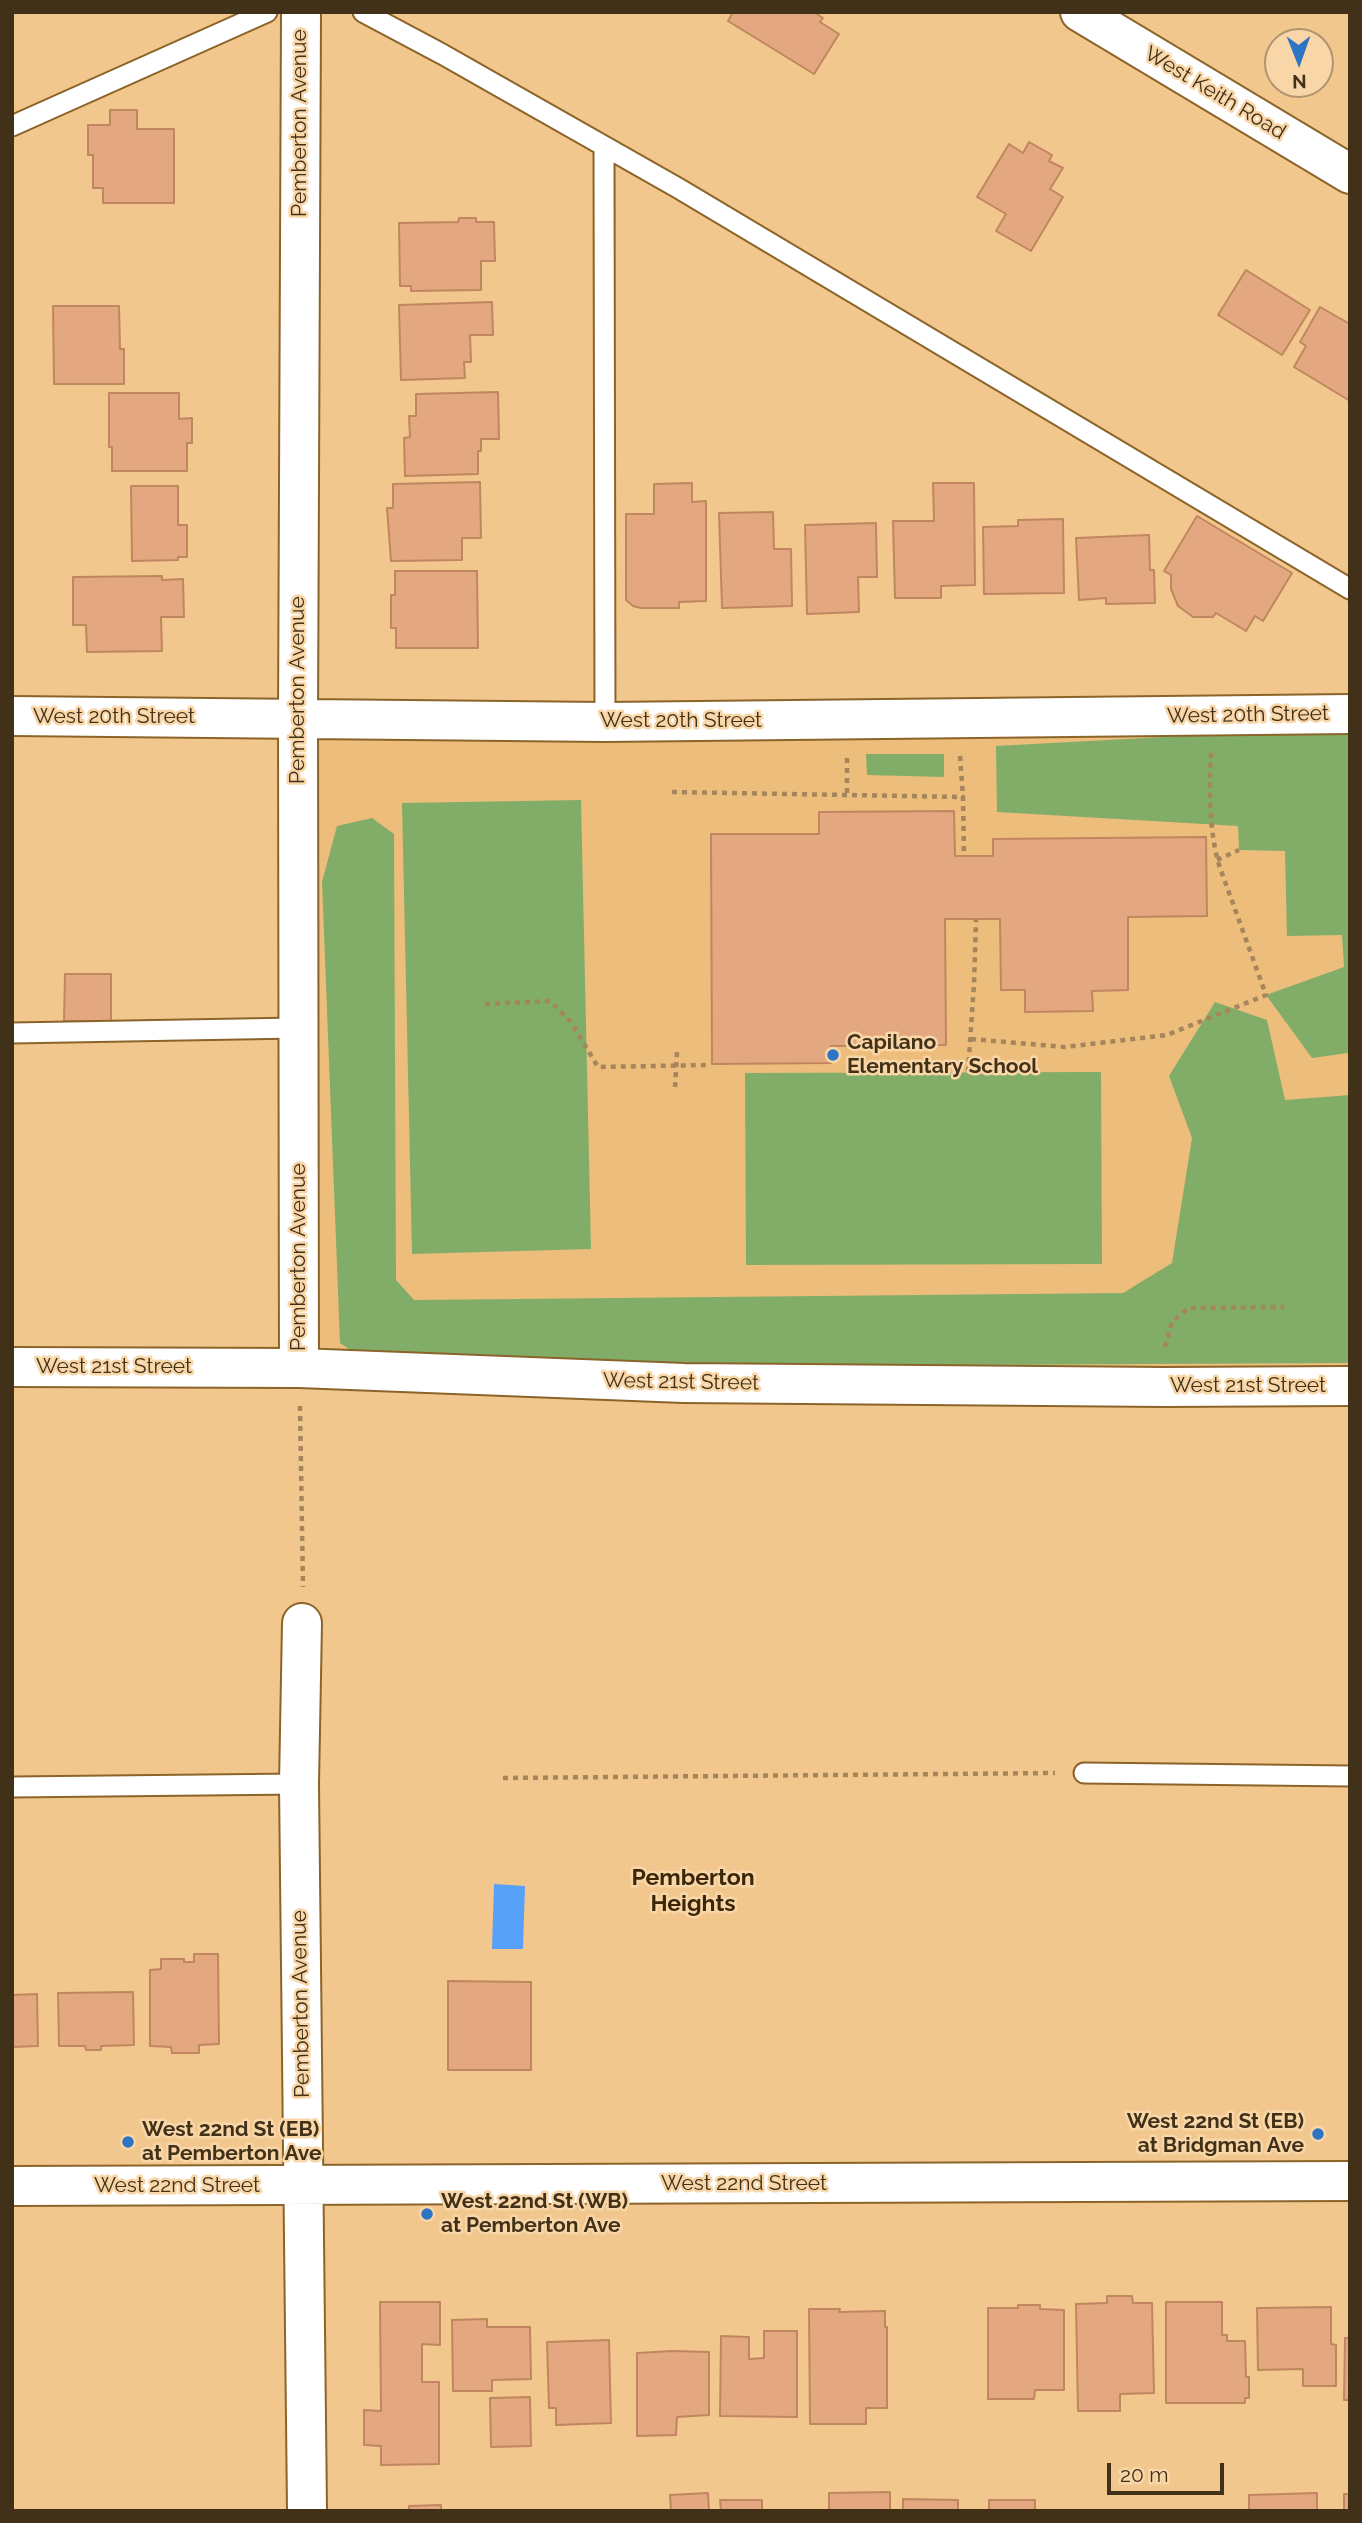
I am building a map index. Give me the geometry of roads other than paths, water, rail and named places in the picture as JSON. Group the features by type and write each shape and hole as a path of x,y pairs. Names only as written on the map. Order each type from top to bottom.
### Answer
{"street":[{"name":"Pemberton Avenue","path":"299,1368 301,12"},
{"name":"West Keith Road","path":"1080,12 1350,174"},
{"name":"West 20th Street","path":"12,716 605,722 1350,715"},
{"name":"West 21st Street","path":"12,1367 299,1368 684,1383 1350,1386"},
{"name":"Pemberton Avenue","path":"302,1623 299,1784 307,2511"},
{"name":"West 22nd Street","path":"12,2186 1350,2181"}],"lane":[{"path":"12,126 267,12"},
{"path":"363,12 604,146 1350,589"},
{"path":"604,146 605,722"},
{"path":"12,1033 298,1028"},
{"path":"1084,1773 1350,1776"},
{"path":"12,1787 299,1784"}],"water":[{"path":"494,1884 525,1886 523,1949 492,1949"}],"place":[{"name":"Capilano Elementary School","path":"833,1055"},
{"name":"West 22nd St (EB) at Bridgman Ave","path":"1318,2134"},
{"name":"West 22nd St (EB) at Pemberton Ave","path":"128,2142"},
{"name":"West 22nd St (WB) at Pemberton Ave","path":"427,2214"}],"district":[{"name":"Pemberton Heights","path":"693,1891"}]}
